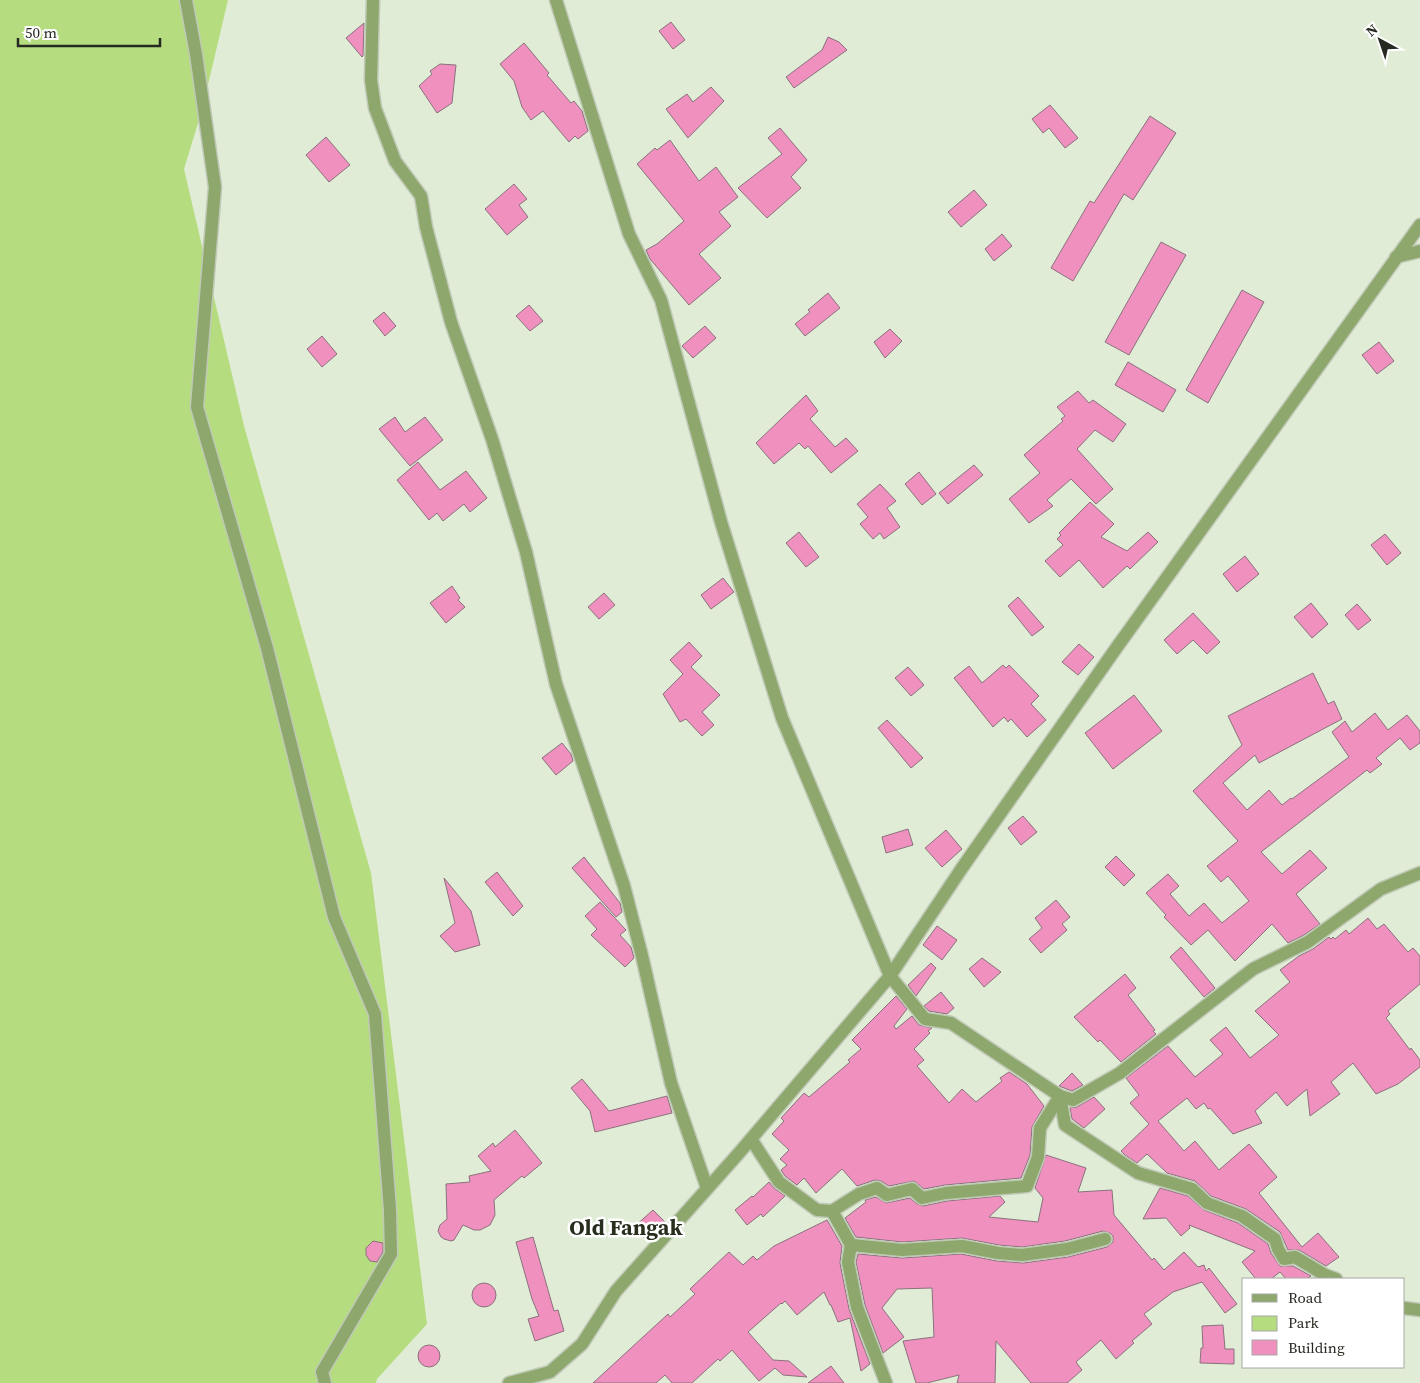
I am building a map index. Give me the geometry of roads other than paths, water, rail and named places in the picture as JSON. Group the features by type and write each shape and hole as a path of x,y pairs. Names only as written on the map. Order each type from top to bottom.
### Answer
{"street":[{"path":"186,0 196,54 215,187 197,408 267,648 334,917 375,1014 390,1210 391,1254 322,1372 325,1383"},
{"path":"373,0 372,80 375,108 395,161 421,196 426,227 451,322 492,439 526,552 556,684 624,886 671,1084 707,1188"},
{"path":"556,0 629,234 661,300 721,522 782,718 890,976 925,1019 951,1023 1060,1096 1073,1100 1120,1073 1253,969 1308,942 1381,889 1420,873"},
{"path":"509,1383 550,1372 582,1344 616,1291 751,1139 890,976 968,860 1122,639 1420,225"},
{"path":"1396,257 1420,251"},
{"path":"751,1139 779,1182 817,1210 832,1210 859,1194 877,1188 887,1194 912,1189 922,1198 946,1192 1027,1186 1038,1157 1040,1128 1060,1096"},
{"path":"1060,1096 1066,1125 1105,1152 1138,1173 1192,1189 1207,1203 1242,1216 1275,1239 1284,1259 1295,1257 1324,1275 1333,1278"},
{"path":"832,1210 851,1245 848,1262 857,1307 886,1383"},
{"path":"851,1245 902,1250 962,1246 998,1253 1022,1254 1068,1249 1104,1239"},
{"path":"1405,1308 1420,1310"}],"district":[{"name":"Old Fangak","path":"626,1227"}]}
